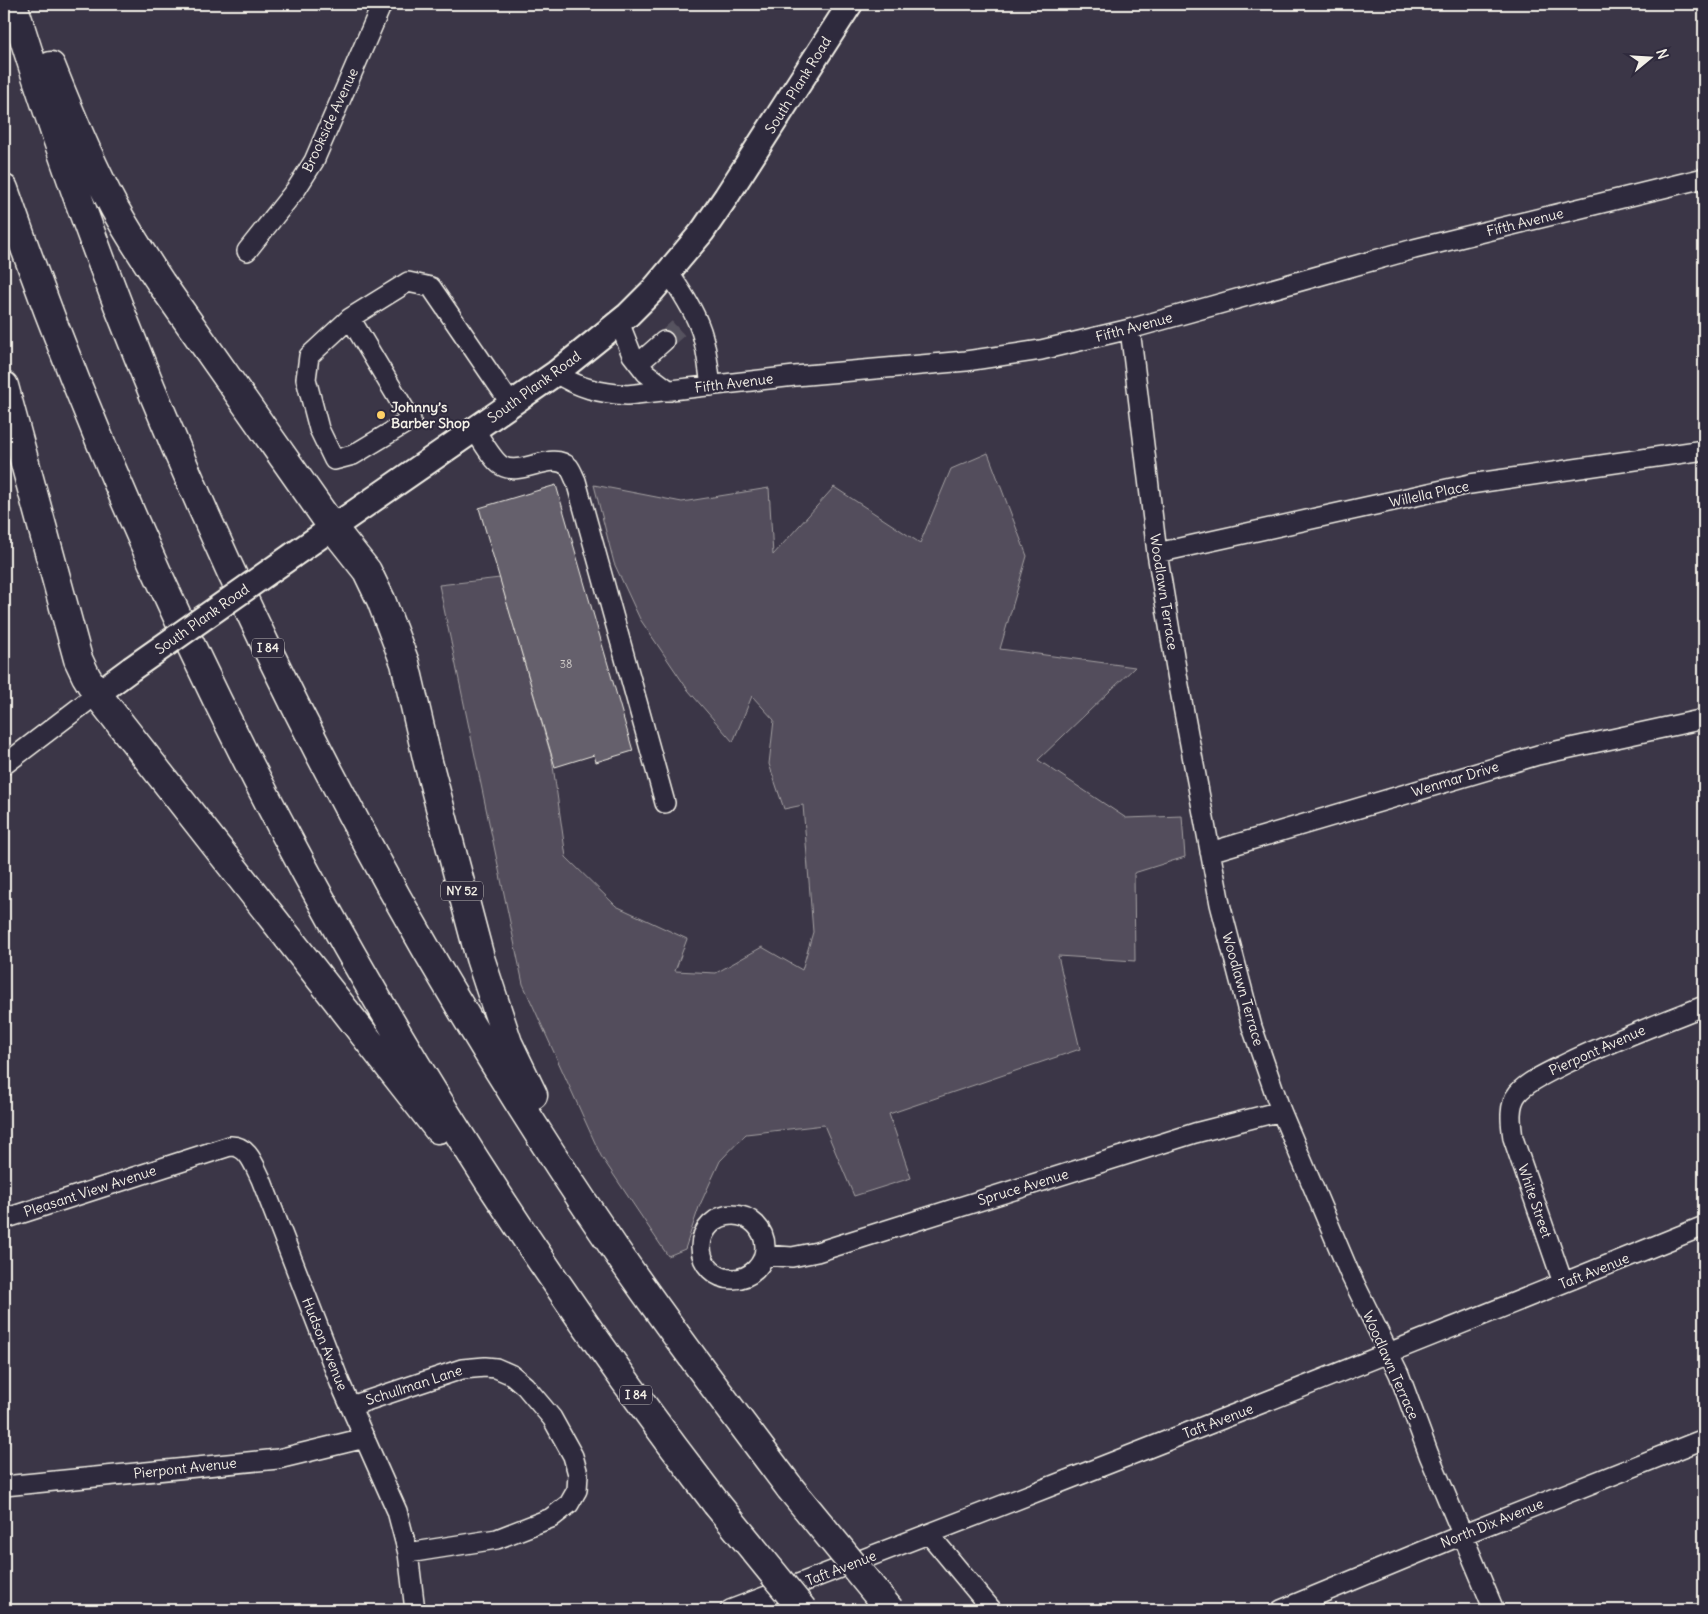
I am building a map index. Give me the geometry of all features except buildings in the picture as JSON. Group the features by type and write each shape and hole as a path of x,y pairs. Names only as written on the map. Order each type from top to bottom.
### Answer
{"highway":[{"name":"I 84","path":"13,4 57,139 124,322 197,497 248,607 321,754 365,837 418,932 510,1087 615,1248 692,1357 790,1488 890,1610"},
{"path":"27,4 76,130 119,216 161,283 332,528"},
{"name":"I 84","path":"4,189 26,253 96,432 143,542 221,708 304,870 401,1040 501,1201 672,1446 802,1610"},
{"path":"4,386 78,659 97,694 398,1076 558,1285"},
{"name":"NY 52","path":"332,528 367,572 397,639 405,663 428,762 480,958 508,1043 526,1081 615,1248"}],"main road":[{"name":"South Plank Road","path":"97,694 293,555 556,373 619,322 654,290 702,232 726,197 850,4"}],"street":[{"name":"Brookside Avenue","path":"246,252 297,188 314,161 382,4"},
{"name":"Fifth Avenue","path":"556,373 568,382 583,388 605,394 627,395 795,376 1001,357 1068,344 1130,329 1414,249 1704,178"},
{"path":"669,272 685,297 689,319 702,336 710,386"},
{"path":"350,318 411,420 353,455 334,460 319,429 306,379 309,356 350,318 408,282 431,287 511,404"},
{"path":"619,322 632,355 646,373 670,391"},
{"name":"Woodlawn Terrace","path":"1130,329 1157,553 1178,680 1220,904 1252,1027 1281,1111 1349,1272 1398,1374 1429,1455 1494,1610"},
{"path":"638,363 664,341"},
{"path":"474,430 500,465 511,470 560,461 570,468 576,481 666,803"},
{"name":"Willella Place","path":"1157,553 1470,484 1704,450"},
{"name":"South Plank Road","path":"4,765 97,694"},
{"name":"Wenmar Drive","path":"1210,852 1538,755 1704,719"},
{"name":"Pierpont Avenue","path":"1510,1118 1518,1093 1544,1074 1604,1045 1704,1006"},
{"name":"Spruce Avenue","path":"764,1255 792,1257 817,1252 1195,1133 1281,1111"},
{"name":"White Street","path":"1510,1118 1513,1138 1563,1283"},
{"name":"Hudson Avenue","path":"176,1162 236,1145 243,1149 251,1159 261,1179 340,1383 396,1512 408,1553 416,1610"},
{"name":"Pleasant View Avenue","path":"4,1219 176,1162"},
{"name":"Taft Avenue","path":"730,1610 929,1534 1704,1226"},
{"name":"Schullman Lane","path":"351,1406 462,1368 496,1368 512,1375 525,1386 552,1418 573,1456 578,1474 577,1490 569,1504 551,1518 497,1539 408,1553"},
{"name":"Pierpont Avenue","path":"4,1486 278,1459 365,1438"},
{"name":"North Dix Avenue","path":"1281,1610 1462,1535 1704,1439"},
{"path":"929,1534 992,1610"}],"shaded area":[{"path":"988,453 1027,556 1000,649 1135,667 1038,760 1126,818 1182,816 1185,857 1134,873 1135,961 1058,956 1080,1049 889,1114 911,1178 854,1196 824,1125 746,1134 720,1161 699,1207 685,1249 668,1256 601,1156 523,984 439,585 500,578 552,759 566,857 616,906 687,939 675,971 716,973 762,947 802,970 813,932 803,805 784,809 769,764 774,720 752,696 733,742 688,690 640,619 614,563 594,485 682,502 769,488 773,555 834,487 920,543 951,469"}],"tunnel":[{"path":"664,341 684,323"}],"place":[{"name":"Johnny’s Barber Shop","path":"381,415"}]}
